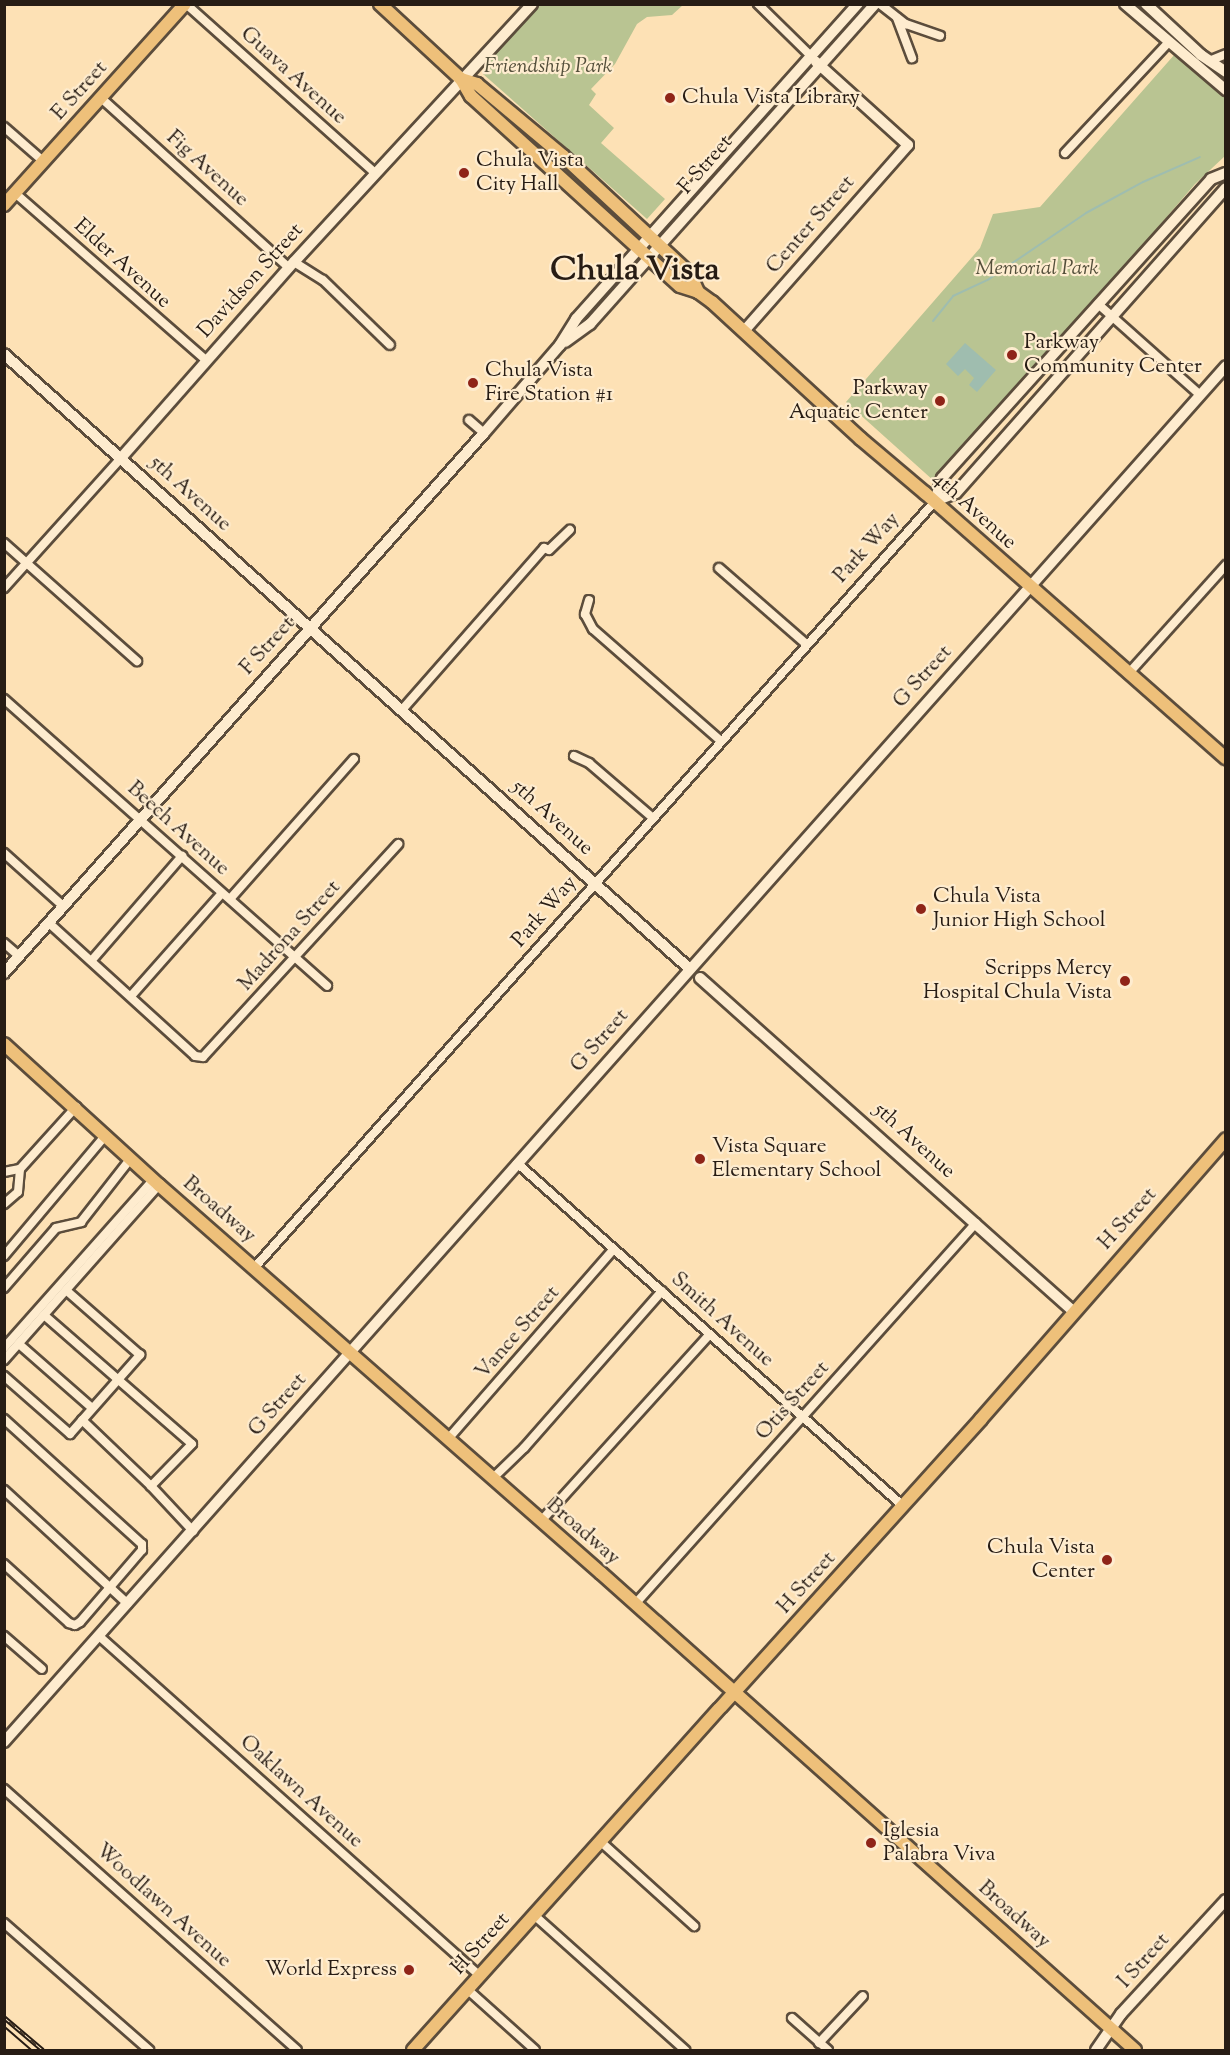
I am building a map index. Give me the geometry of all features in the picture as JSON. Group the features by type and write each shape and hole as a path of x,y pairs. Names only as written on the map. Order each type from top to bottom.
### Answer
{"main road":[{"name":"E Street","path":"4,205 186,4"},
{"name":"4th Avenue","path":"380,4 462,79 471,96 649,259 680,286 698,292 744,331 750,340 834,415 935,501 1128,674 1225,756"},
{"name":"4th Avenue","path":"462,79 477,84 563,156 690,274 698,292"},
{"name":"Broadway","path":"4,1044 1136,2050"},
{"name":"H Street","path":"413,2050 902,1505 1226,1139"}],"street":[{"name":"Guava Avenue","path":"186,4 375,173"},
{"name":"Davidson Street","path":"4,588 375,173 462,79 477,67 532,4"},
{"path":"758,4 820,66"},
{"name":"F Street","path":"4,974 484,433 560,345 576,319 858,4"},
{"name":"F Street","path":"560,345 590,324 875,4"},
{"path":"880,4 897,18 927,33 940,36"},
{"path":"1125,4 1168,43 1226,90"},
{"path":"1146,4 1209,62 1225,69"},
{"path":"897,18 912,58"},
{"path":"1065,153 1168,43 1189,44"},
{"path":"1209,62 1226,54"},
{"name":"Center Street","path":"744,331 908,145 820,66"},
{"name":"Fig Avenue","path":"100,97 292,265 323,280 390,345"},
{"path":"4,127 43,161"},
{"name":"Park Way","path":"255,1267 935,501 942,478 1211,179 1226,173"},
{"name":"Park Way","path":"935,501 956,493 1226,188"},
{"name":"Elder Avenue","path":"15,193 206,360"},
{"path":"1161,234 1175,246"},
{"path":"1098,304 1200,395"},
{"name":"5th Avenue","path":"4,354 1073,1311"},
{"name":"G Street","path":"4,1742 1226,366"},
{"path":"1013,400 1027,413"},
{"path":"470,420 484,433"},
{"path":"401,711 544,548 549,550 570,530"},
{"path":"4,543 137,661"},
{"path":"1128,674 1226,565"},
{"path":"719,567 807,644"},
{"path":"589,600 585,614 593,629 722,741"},
{"name":"Beech Avenue","path":"4,699 296,956 327,986"},
{"path":"574,756 589,763 653,818"},
{"path":"230,899 354,759"},
{"name":"Madrona Street","path":"131,996 195,1056 203,1057 210,1053 398,844"},
{"path":"4,853 63,906"},
{"path":"92,960 182,856"},
{"path":"49,923 131,996 222,893"},
{"path":"4,943 19,956"},
{"path":"4,1204 18,1192 20,1169 76,1107"},
{"path":"4,1256 105,1136"},
{"path":"4,1287 56,1228 81,1222 131,1158"},
{"name":"Smith Avenue","path":"517,1163 902,1505"},
{"path":"4,1172 20,1169"},
{"path":"4,1360 67,1291 157,1182"},
{"path":"4,1348 157,1182"},
{"name":"Otis Street","path":"636,1604 976,1223"},
{"name":"Vance Street","path":"448,1439 614,1250"},
{"path":"4,1376 70,1434 140,1355 67,1291"},
{"path":"492,1479 524,1448 662,1291"},
{"path":"44,1315 192,1444 152,1486"},
{"path":"541,1521 709,1335"},
{"path":"19,1344 92,1408"},
{"path":"4,1419 142,1544 142,1550 80,1622 75,1624 69,1623 4,1564"},
{"path":"82,1420 152,1486 193,1531"},
{"path":"4,1490 128,1604"},
{"path":"4,1636 42,1669"},
{"name":"Oaklawn Avenue","path":"99,1636 479,1975"},
{"name":"Woodlawn Avenue","path":"4,1789 297,2050"},
{"path":"600,1841 694,1926"},
{"name":"I Street","path":"1096,2050 1110,2028 1226,1900"},
{"path":"534,1916 685,2050"},
{"path":"4,1923 149,2050"},
{"path":"467,1989 535,2050"},
{"path":"819,2043 863,1996"},
{"path":"792,2018 828,2050"}],"green space":[{"name":"Friendship Park","path":"538,5 683,5 672,15 647,17 637,24 615,64 591,89 596,94 589,105 614,128 601,143 665,199 647,219 483,74 486,63"},
{"name":"Memorial Park","path":"1175,54 1225,94 1225,156 1195,184 1105,289 1014,387 934,481 846,402 980,248 993,214 1040,207"}],"shaded area":[{"path":"965,343 996,370 977,392 969,385 974,378 965,369 958,376 946,364"}],"waterway":[{"path":"933,321 953,296 989,279 1086,213 1143,182 1200,157"}],"tram line":[{"path":"4,2026 32,2050"}],"railway":[{"path":"4,2017 43,2050"}],"place":[{"name":"Chula Vista Library","path":"670,98"},
{"name":"Chula Vista City Hall","path":"464,173"},
{"name":"Parkway Community Center","path":"1012,355"},
{"name":"Chula Vista Fire Station #1","path":"473,383"},
{"name":"Parkway Aquatic Center","path":"940,401"},
{"name":"Chula Vista Junior High School","path":"921,909"},
{"name":"Scripps Mercy Hospital Chula Vista","path":"1125,981"},
{"name":"Vista Square Elementary School","path":"700,1159"},
{"name":"Chula Vista Center","path":"1107,1560"},
{"name":"Iglesia Palabra Viva","path":"871,1843"},
{"name":"World Express","path":"409,1970"}],"district":[{"name":"Chula Vista","path":"635,272"}]}
